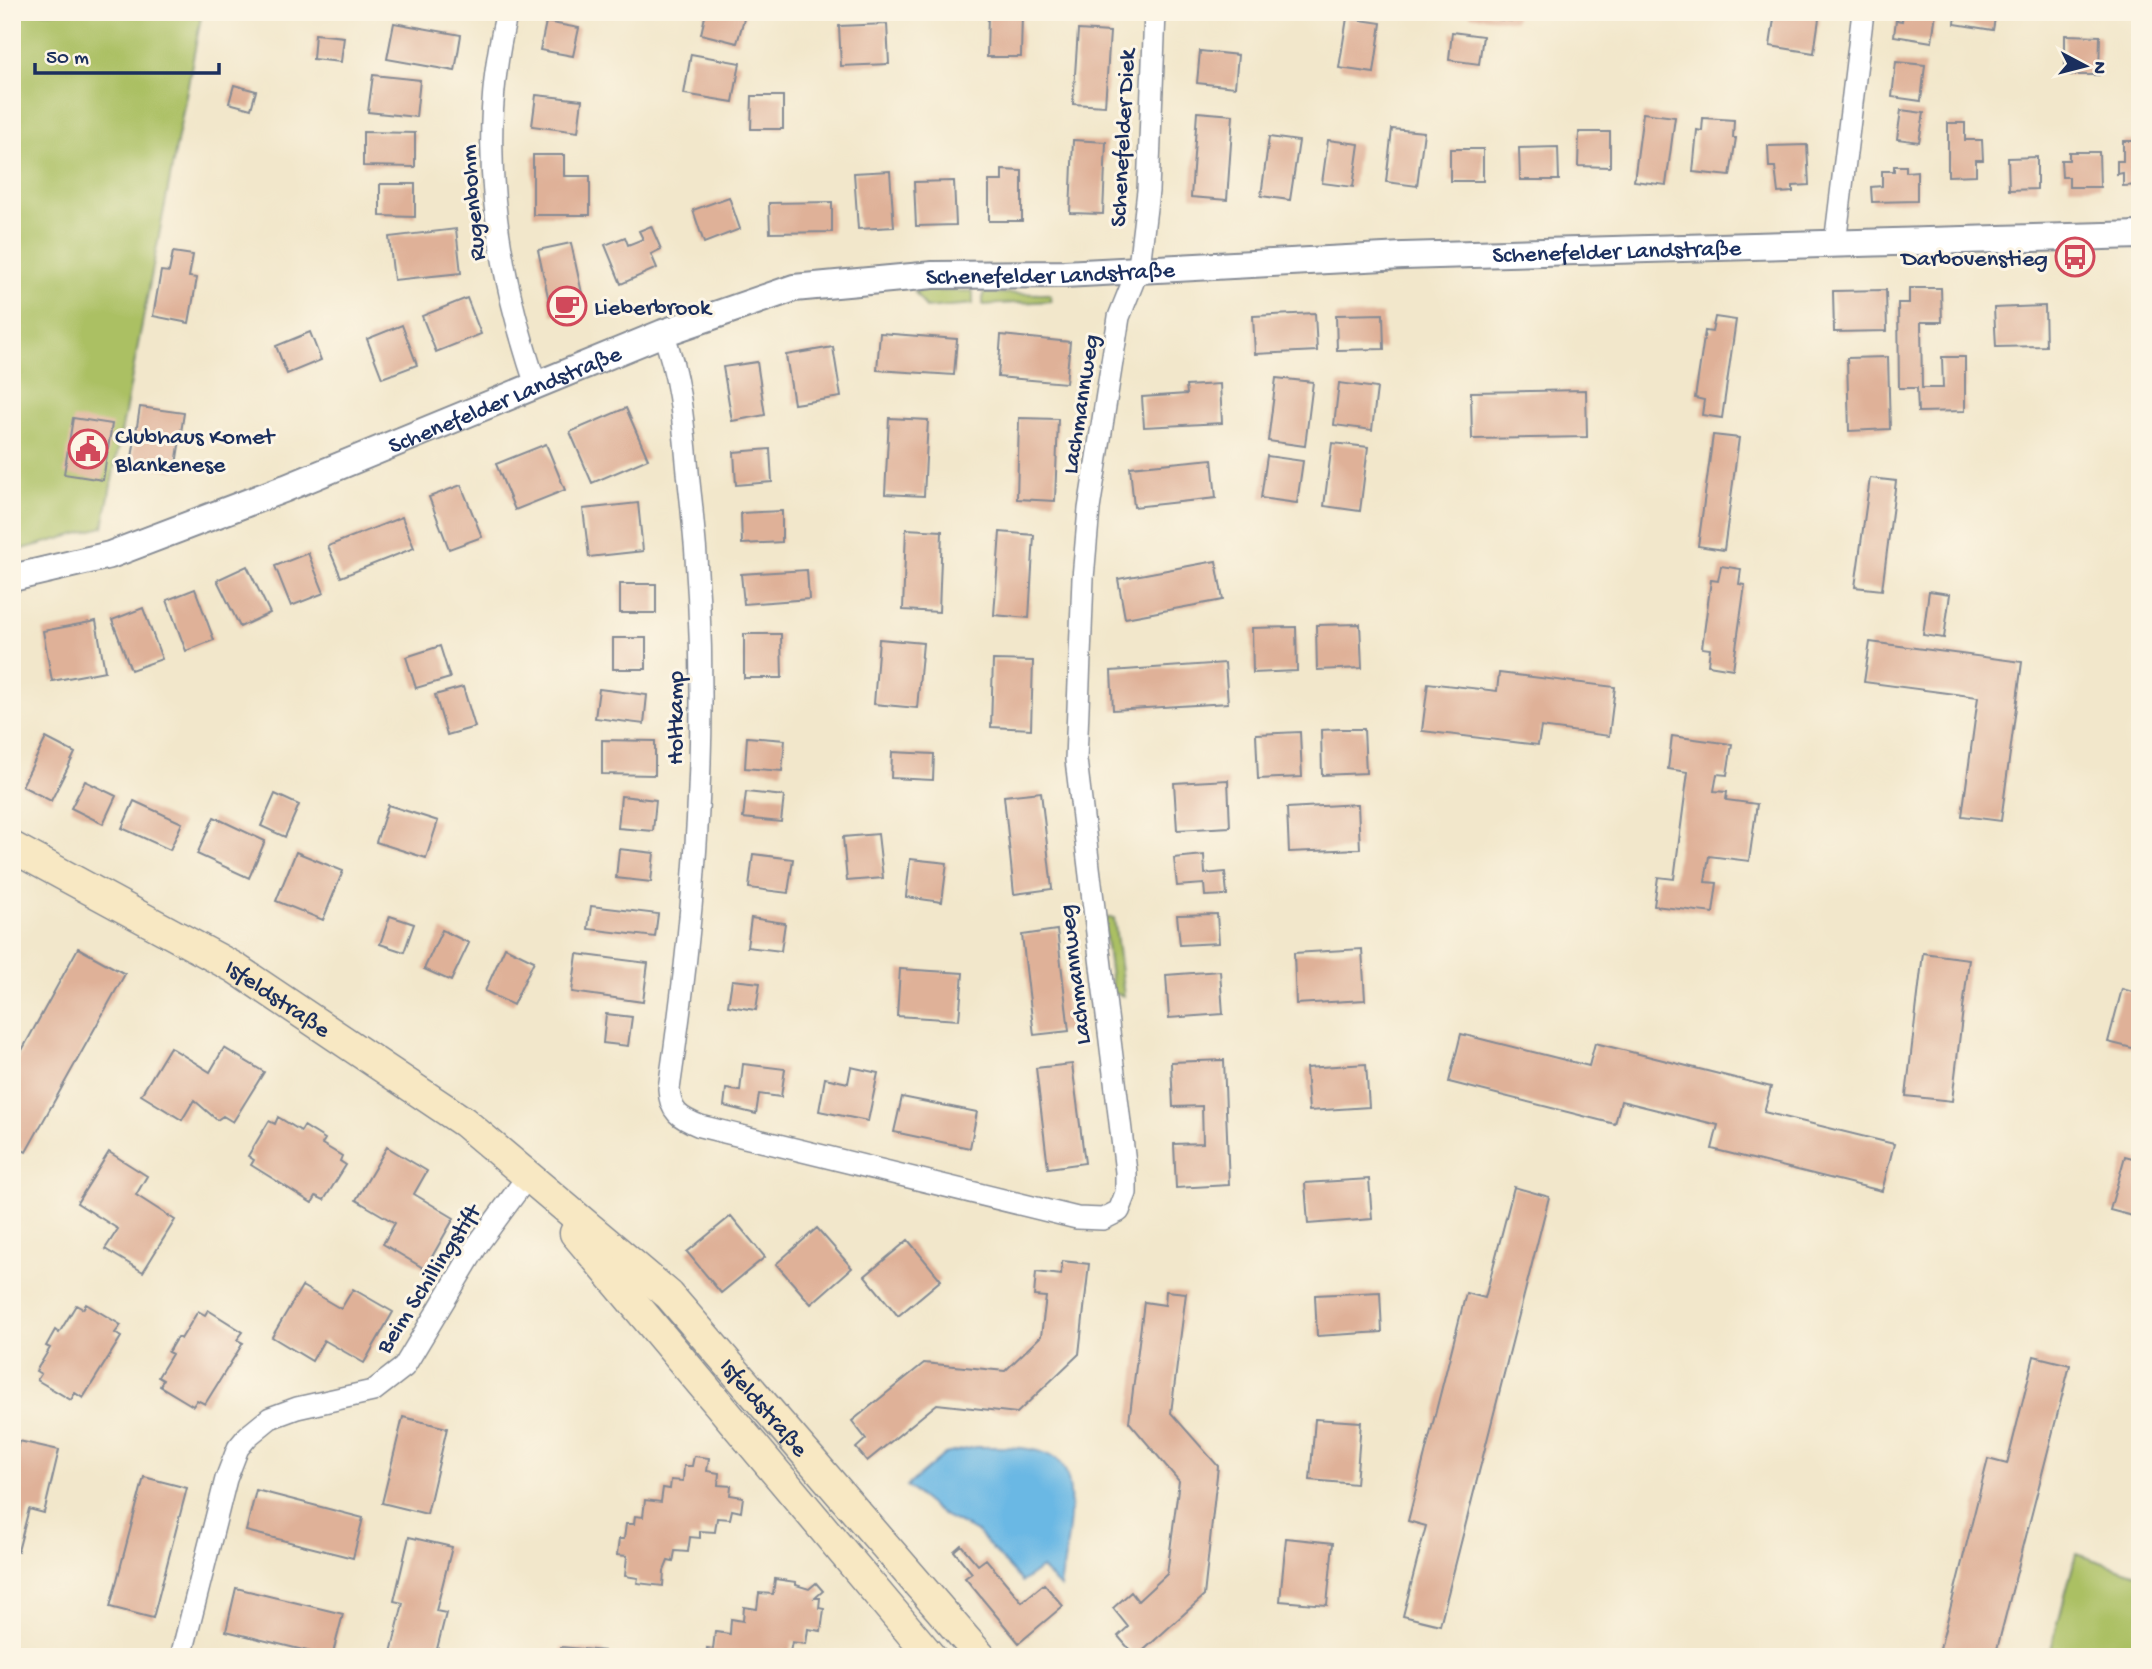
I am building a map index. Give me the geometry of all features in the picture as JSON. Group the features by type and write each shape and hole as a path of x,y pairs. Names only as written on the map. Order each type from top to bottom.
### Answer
{"main road":[{"name":"Isfeldstraße","path":"12,847 235,968 464,1122 669,1295 981,1657"},
{"name":"Isfeldstraße","path":"528,1176 931,1657"}],"street":[{"name":"Rugenbohm","path":"507,12 496,58 490,141 496,228 509,302 536,385"},
{"name":"Schenefelder Diek","path":"1139,267 1148,191 1154,12"},
{"path":"1835,244 1863,12"},
{"name":"Schenefelder Landstraße","path":"12,578 110,555 285,488 663,333 794,289 933,275 1026,275 1139,267 1403,256 2140,235"},
{"name":"Lachmannweg","path":"670,1104 674,1113 700,1126 1064,1214 1103,1219 1119,1211 1126,1193 1126,1172 1076,760 1083,578 1094,472 1119,317 1139,267"},
{"name":"Holtkamp","path":"663,333 682,400 698,572 702,726 695,891 670,1104"},
{"name":"Beim Schillingstift","path":"165,1657 183,1649 226,1479 239,1448 248,1436 270,1418 297,1408 373,1391 404,1367 478,1244 528,1176"}],"green space":[{"path":"12,12 202,12 103,527 12,552"},
{"path":"914,291 973,291 973,304 926,308"},
{"path":"983,293 1050,294 1051,301 983,305"},
{"path":"1107,918 1114,918 1124,996 1113,993 1104,923"},
{"path":"2076,1554 2140,1575 2140,1657 2049,1657"}],"water":[{"path":"976,1447 1037,1451 1055,1458 1064,1467 1069,1481 1070,1518 1060,1587 1041,1568 1022,1582 977,1532 941,1514 907,1486 945,1454"}],"building":[{"path":"706,12 746,12 737,43 701,34"},
{"path":"988,12 1022,12 1021,57 987,57"},
{"path":"1470,12 1517,12 1515,21 1470,16"},
{"path":"1775,12 1820,12 1814,53 1770,46"},
{"path":"1903,12 1936,12 1932,42 1894,36 1896,20 1902,21"},
{"path":"1956,12 1996,12 1993,30 1955,24"},
{"path":"1347,18 1381,23 1374,73 1339,68"},
{"path":"546,22 579,28 573,56 540,50"},
{"path":"394,23 461,35 455,71 387,59"},
{"path":"887,24 889,64 841,66 839,26"},
{"path":"1078,30 1110,32 1105,106 1073,104"},
{"path":"1452,32 1483,36 1479,64 1449,60"},
{"path":"315,34 344,37 341,62 313,59"},
{"path":"2065,35 2100,36 2099,75 2065,75"},
{"path":"1200,51 1238,55 1235,87 1197,83"},
{"path":"691,54 740,63 733,102 684,94"},
{"path":"1896,62 1925,65 1921,101 1892,97"},
{"path":"373,75 420,80 416,117 368,112"},
{"path":"234,85 256,91 251,109 229,103"},
{"path":"536,95 582,100 578,132 532,126"},
{"path":"752,96 783,96 783,129 751,129"},
{"path":"1901,110 1924,113 1919,142 1897,139"},
{"path":"1197,112 1233,115 1227,200 1191,197"},
{"path":"1643,113 1675,117 1666,185 1634,181"},
{"path":"1703,118 1734,120 1733,138 1736,138 1730,176 1693,172 1697,130 1702,131"},
{"path":"1948,123 1965,123 1965,140 1982,140 1983,160 1976,160 1976,175 1948,176"},
{"path":"1392,129 1424,132 1417,186 1386,182"},
{"path":"363,132 415,133 415,167 363,166"},
{"path":"1579,132 1610,132 1610,167 1578,166"},
{"path":"1269,137 1299,141 1290,200 1261,196"},
{"path":"1073,140 1106,142 1103,214 1070,213"},
{"path":"1328,140 1359,144 1353,187 1322,183"},
{"path":"2123,141 2140,141 2140,185 2123,186 2123,173 2117,174 2117,161 2123,161"},
{"path":"1807,145 1809,185 1793,186 1793,192 1778,193 1775,167 1769,167 1768,146"},
{"path":"1558,147 1559,180 1520,180 1519,148"},
{"path":"1450,149 1483,149 1483,181 1450,181"},
{"path":"2069,152 2099,152 2100,187 2069,187 2069,177 2062,177 2061,160 2069,160"},
{"path":"533,155 564,155 564,176 590,176 590,215 533,215"},
{"path":"2037,157 2037,189 2009,190 2008,158"},
{"path":"1894,166 1906,166 1906,172 1917,171 1917,201 1872,202 1871,187 1882,186 1882,171 1894,171"},
{"path":"1002,170 1022,171 1022,221 989,221 989,181 1002,181"},
{"path":"890,171 894,227 858,229 854,173"},
{"path":"954,181 956,225 916,226 914,182"},
{"path":"380,184 415,184 415,217 380,216"},
{"path":"729,197 740,229 704,243 693,210"},
{"path":"832,202 832,232 770,233 769,203"},
{"path":"651,226 661,249 651,254 657,268 621,284 605,245 625,237 628,245 643,239 639,231"},
{"path":"456,229 461,273 394,280 389,237"},
{"path":"571,243 585,307 552,315 538,250"},
{"path":"173,252 193,255 189,277 197,278 189,323 153,316 161,271 169,272"},
{"path":"1909,288 1941,288 1942,322 1921,322 1922,388 1943,388 1942,357 1965,357 1965,411 1918,412 1917,388 1899,388 1898,303 1909,303"},
{"path":"1886,290 1887,331 1834,332 1833,291"},
{"path":"467,298 481,334 436,352 422,316"},
{"path":"2045,306 2046,346 1996,347 1994,308"},
{"path":"1315,313 1317,351 1255,354 1253,316"},
{"path":"1383,314 1384,349 1337,350 1336,315"},
{"path":"1715,317 1736,320 1722,418 1702,415 1704,400 1695,398 1705,331 1712,332"},
{"path":"402,325 417,365 382,378 367,339"},
{"path":"310,332 321,360 287,374 276,346"},
{"path":"880,333 957,339 954,375 877,370"},
{"path":"1001,335 1070,342 1066,383 998,377"},
{"path":"833,347 841,397 794,404 786,355"},
{"path":"1888,357 1890,429 1849,431 1847,358"},
{"path":"757,362 765,415 732,421 723,367"},
{"path":"1276,378 1313,382 1305,446 1268,441"},
{"path":"1339,383 1377,388 1372,430 1334,425"},
{"path":"1220,384 1222,423 1144,427 1142,397 1187,394 1186,386"},
{"path":"1586,390 1587,437 1472,439 1471,392"},
{"path":"140,407 184,413 175,471 131,464"},
{"path":"626,408 648,459 592,483 570,432"},
{"name":"Clubhaus Komet Blankenese","path":"73,418 112,424 103,480 64,474"},
{"path":"889,418 928,420 924,496 885,494"},
{"path":"1019,418 1058,419 1055,501 1017,499"},
{"path":"1713,435 1739,438 1724,550 1698,546"},
{"path":"1332,443 1368,447 1360,511 1324,506"},
{"path":"546,444 565,490 515,510 496,464"},
{"path":"770,449 772,482 736,485 734,452"},
{"path":"1267,456 1303,461 1297,503 1261,498"},
{"path":"1212,459 1216,498 1134,507 1130,467"},
{"path":"1870,478 1896,481 1882,590 1855,587"},
{"path":"461,485 482,537 449,549 429,497"},
{"path":"638,503 643,551 589,557 583,509"},
{"path":"782,511 782,542 742,544 741,513"},
{"path":"402,517 414,548 341,577 328,546"},
{"path":"906,529 942,531 939,612 903,610"},
{"path":"1000,532 1034,535 1029,618 994,615"},
{"path":"308,553 324,593 291,606 275,566"},
{"path":"1216,561 1223,600 1125,618 1118,579"},
{"path":"247,566 270,613 240,627 217,580"},
{"path":"1721,566 1741,569 1739,584 1745,585 1733,669 1708,665 1710,649 1702,648 1711,580 1718,581"},
{"path":"807,570 809,599 744,604 741,574"},
{"path":"620,584 656,584 656,613 620,613"},
{"path":"195,589 214,640 186,651 167,600"},
{"path":"1929,591 1950,594 1944,638 1923,635"},
{"path":"143,608 162,659 131,670 112,620"},
{"path":"96,621 105,671 52,681 43,631"},
{"path":"1360,624 1362,668 1317,670 1316,625"},
{"path":"1296,627 1297,671 1253,673 1252,628"},
{"path":"744,634 781,634 782,678 744,678"},
{"path":"613,638 646,638 646,669 613,669"},
{"path":"879,639 923,643 917,708 874,704"},
{"path":"1870,642 2022,662 2001,821 1962,816 1978,697 1864,682"},
{"path":"440,646 450,678 416,688 406,657"},
{"path":"993,660 1033,661 1031,729 991,727"},
{"path":"1225,663 1228,703 1113,710 1111,671"},
{"path":"1499,673 1615,687 1609,736 1541,727 1538,745 1422,731 1428,683 1497,691"},
{"path":"463,687 475,727 447,735 435,695"},
{"path":"599,689 647,695 644,724 595,718"},
{"path":"1364,729 1366,773 1322,775 1321,730"},
{"path":"1300,732 1302,777 1258,779 1256,734"},
{"path":"1672,736 1732,744 1727,775 1717,774 1714,791 1727,792 1726,800 1757,804 1749,861 1709,856 1705,882 1717,883 1713,913 1654,906 1658,877 1674,879 1688,772 1668,769"},
{"path":"747,737 785,740 782,771 745,768"},
{"path":"46,738 75,753 51,801 22,786"},
{"path":"602,740 655,741 655,775 602,774"},
{"path":"892,752 934,754 933,780 891,778"},
{"path":"1228,780 1230,827 1177,830 1174,783"},
{"path":"85,781 116,796 103,824 71,808"},
{"path":"746,792 784,796 781,822 743,818"},
{"path":"1041,792 1052,889 1014,894 1004,796"},
{"path":"275,794 299,805 285,837 261,826"},
{"path":"621,796 656,800 653,831 618,828"},
{"path":"134,801 182,823 170,850 122,828"},
{"path":"1358,804 1360,849 1289,852 1287,808"},
{"path":"388,805 438,821 426,858 376,842"},
{"path":"214,817 265,841 249,878 197,854"},
{"path":"878,834 883,878 847,881 843,837"},
{"path":"619,849 654,853 651,882 616,878"},
{"path":"296,852 343,871 323,920 276,901"},
{"path":"753,854 793,859 788,893 749,888"},
{"path":"1204,855 1205,874 1225,872 1227,895 1205,896 1204,884 1177,886 1174,858"},
{"path":"910,859 947,863 942,902 906,897"},
{"path":"591,906 658,914 655,937 588,929"},
{"path":"1217,914 1219,943 1180,945 1177,915"},
{"path":"390,916 414,924 404,952 380,944"},
{"path":"751,918 785,923 781,951 747,947"},
{"path":"442,930 469,943 451,981 424,969"},
{"path":"1057,930 1069,1031 1034,1035 1022,935"},
{"path":"505,947 534,961 513,1005 485,991"},
{"path":"78,948 125,974 26,1152 12,1144 12,1062 15,1063"},
{"path":"1362,949 1365,1000 1296,1004 1294,953"},
{"path":"1923,953 1969,959 1952,1101 1906,1096"},
{"path":"577,954 648,963 643,1002 572,992"},
{"path":"900,969 963,973 959,1020 897,1016"},
{"path":"1220,971 1223,1014 1169,1018 1166,975"},
{"path":"732,980 760,983 756,1010 728,1006"},
{"path":"2122,989 2140,994 2140,1050 2108,1042"},
{"path":"606,1014 632,1017 628,1046 603,1043"},
{"path":"1461,1034 1589,1066 1595,1043 1771,1087 1764,1112 1894,1144 1882,1191 1712,1149 1718,1125 1621,1101 1615,1124 1449,1082"},
{"path":"170,1047 210,1072 224,1048 264,1072 233,1122 223,1116 217,1120 194,1100 182,1120 141,1095"},
{"path":"1224,1060 1229,1185 1176,1188 1174,1144 1203,1143 1202,1106 1173,1107 1171,1062"},
{"path":"743,1064 785,1069 781,1097 759,1094 756,1114 724,1106 726,1089 740,1091"},
{"path":"1072,1064 1085,1163 1048,1168 1036,1068"},
{"path":"1366,1064 1369,1107 1309,1111 1306,1068"},
{"path":"851,1067 878,1073 868,1121 819,1111 825,1078 848,1083"},
{"path":"902,1097 977,1112 970,1148 894,1132"},
{"path":"278,1117 301,1131 304,1126 325,1139 322,1144 342,1156 340,1161 346,1165 324,1200 316,1196 312,1203 251,1165 254,1160 248,1156 269,1121 275,1124"},
{"path":"387,1147 427,1171 414,1194 454,1218 425,1269 383,1244 395,1223 356,1200"},
{"path":"109,1152 147,1176 136,1195 175,1220 143,1272 105,1249 118,1229 77,1203"},
{"path":"2125,1156 2140,1160 2140,1218 2110,1210"},
{"path":"1369,1179 1372,1219 1308,1224 1305,1183"},
{"path":"1514,1187 1549,1197 1440,1625 1403,1616 1426,1526 1408,1521 1466,1293 1485,1298"},
{"path":"731,1216 765,1257 721,1293 687,1252"},
{"path":"817,1228 852,1268 811,1304 776,1264"},
{"path":"908,1240 941,1280 898,1316 865,1276"},
{"path":"1062,1261 1089,1264 1079,1354 1017,1413 937,1404 867,1461 856,1448 866,1439 852,1421 924,1363 1005,1371 1041,1336 1046,1297 1034,1296 1036,1272 1061,1275"},
{"path":"302,1286 341,1309 353,1289 393,1312 364,1363 324,1340 312,1361 272,1337"},
{"path":"1166,1291 1186,1293 1171,1413 1218,1466 1204,1596 1136,1657 1118,1636 1128,1627 1113,1608 1131,1592 1138,1601 1167,1574 1179,1481 1129,1422 1144,1302 1165,1305"},
{"path":"1380,1292 1382,1332 1317,1336 1315,1295"},
{"path":"86,1304 121,1325 115,1333 121,1337 83,1398 75,1393 71,1400 37,1380 41,1374 36,1371 50,1348 46,1346 55,1330 59,1333 76,1305 83,1309"},
{"path":"208,1310 243,1332 237,1340 243,1343 205,1404 197,1400 193,1406 160,1386 163,1380 158,1377 172,1354 168,1352 177,1337 181,1339 198,1311 205,1315"},
{"path":"2034,1356 2070,1365 1995,1657 1938,1657 1988,1459 2007,1464"},
{"path":"403,1417 447,1428 427,1514 382,1503"},
{"path":"1315,1419 1361,1422 1356,1484 1310,1480"},
{"path":"19,1441 59,1450 44,1513 29,1509 18,1551 12,1550 12,1469"},
{"path":"694,1456 709,1458 707,1471 719,1473 718,1485 731,1486 730,1495 743,1497 741,1512 732,1510 730,1519 717,1518 715,1532 700,1531 700,1538 690,1537 688,1552 675,1551 673,1562 668,1561 664,1571 663,1586 637,1583 638,1578 625,1576 627,1556 617,1555 619,1539 624,1539 626,1524 634,1524 635,1516 643,1517 645,1500 661,1502 663,1488 670,1489 671,1480 683,1481 684,1466 692,1466"},
{"path":"144,1477 187,1488 153,1618 110,1607"},
{"path":"256,1490 363,1518 353,1558 246,1531"},
{"path":"409,1537 452,1547 436,1611 446,1613 435,1657 390,1657 403,1603 394,1601"},
{"path":"1286,1538 1333,1543 1327,1605 1280,1601"},
{"path":"961,1545 978,1565 986,1559 1022,1602 1044,1584 1063,1606 1019,1643 965,1578 972,1573 954,1551"},
{"path":"775,1579 796,1582 796,1585 809,1589 816,1583 823,1591 815,1598 820,1598 819,1608 824,1609 821,1631 808,1629 806,1644 792,1642 790,1652 777,1650 776,1657 706,1657 707,1648 713,1649 715,1632 730,1634 731,1619 743,1621 744,1607 757,1609 759,1593 773,1594"},
{"path":"236,1588 343,1614 332,1657 226,1631"},
{"path":"12,1647 48,1656 12,1657"},
{"path":"561,1647 604,1651 603,1657 560,1657"}],"place":[{"name":"Darbovenstieg","path":"2075,257"},
{"name":"Lieberbrook","path":"567,306"},
{"name":"Clubhaus Komet Blankenese","path":"88,449"}]}
